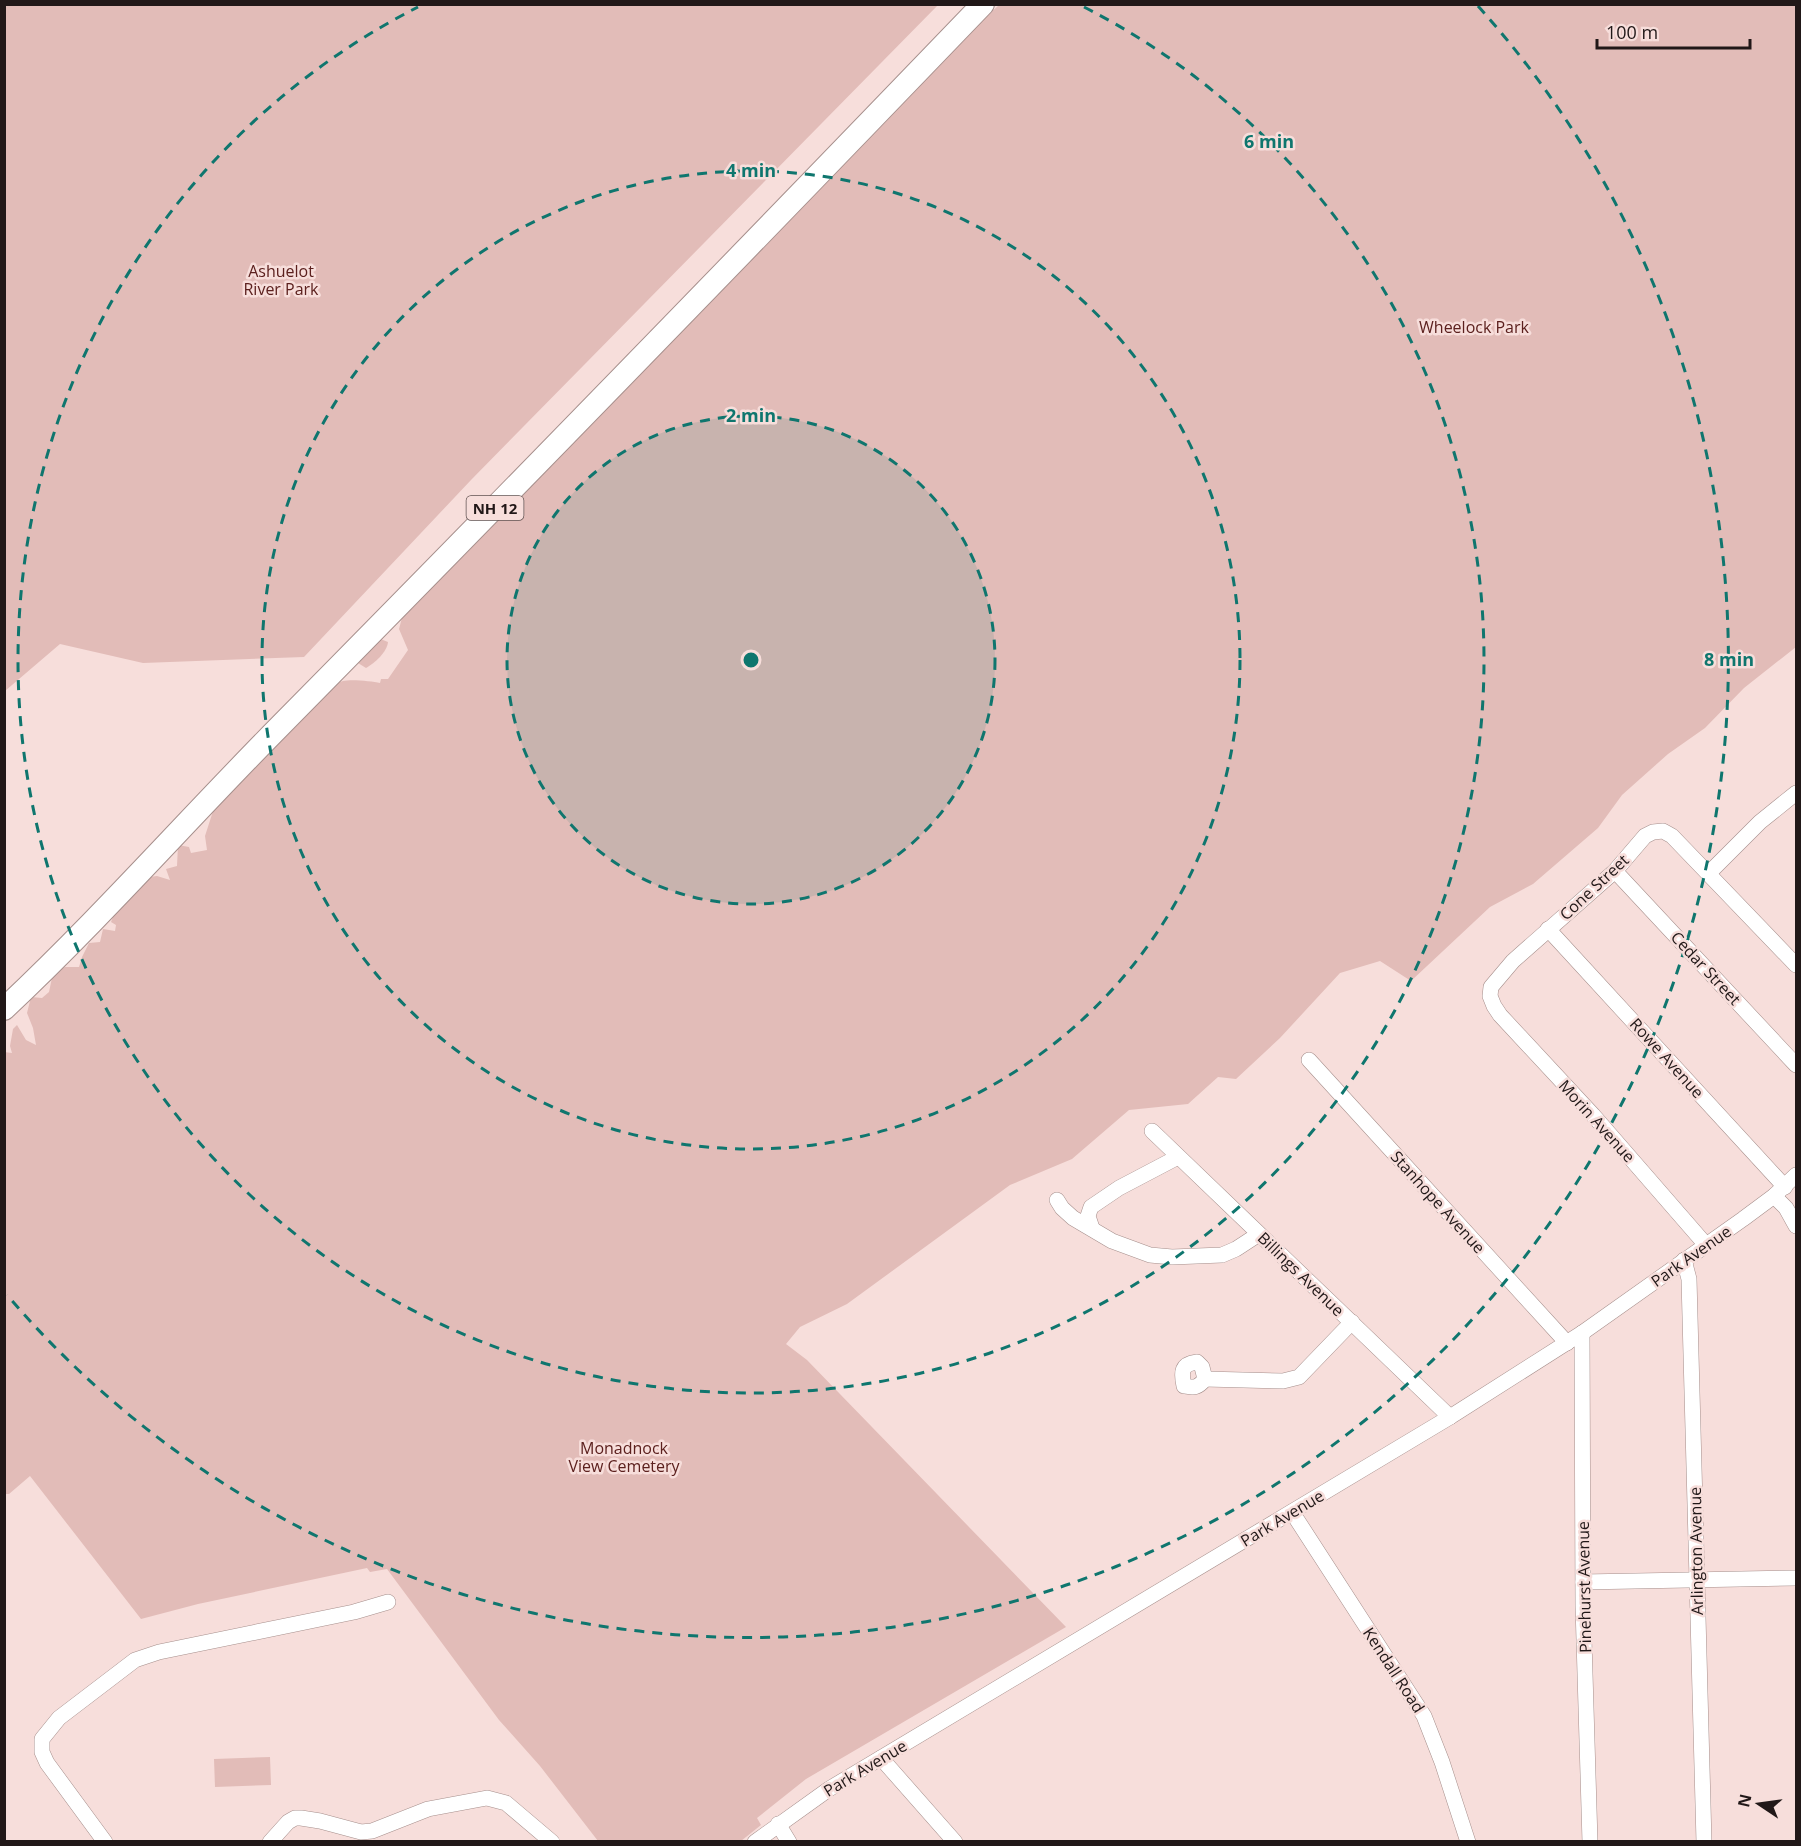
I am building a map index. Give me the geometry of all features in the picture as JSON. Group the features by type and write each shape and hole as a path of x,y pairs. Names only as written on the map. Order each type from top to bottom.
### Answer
{"highway":[{"name":"NH 12","path":"4,1009 58,958 248,758 983,4"}],"street":[{"path":"1797,793 1760,822 1709,873 1797,965"},
{"name":"Cone Street","path":"1490,996 1491,987 1498,977 1548,929 1615,871 1645,836 1663,831 1672,836 1709,873"},
{"name":"Cedar Street","path":"1615,871 1797,1065"},
{"name":"Rowe Avenue","path":"1548,929 1780,1191 1786,1208 1797,1226"},
{"name":"Morin Avenue","path":"1490,996 1500,1015 1593,1114 1706,1245"},
{"name":"Stanhope Avenue","path":"1309,1060 1567,1343"},
{"name":"Billings Avenue","path":"1152,1131 1450,1417"},
{"path":"1092,1228 1088,1216 1091,1207 1133,1180 1178,1156"},
{"name":"Park Avenue","path":"755,1842 778,1824 881,1758 1450,1417 1567,1343 1780,1191 1797,1175"},
{"path":"1057,1200 1062,1209 1073,1218 1112,1241 1150,1255 1172,1257 1222,1255 1259,1234"},
{"name":"Arlington Avenue","path":"1684,1260 1689,1279 1704,1842"},
{"path":"1205,1379 1283,1381 1299,1377 1352,1322"},
{"name":"Pinehurst Avenue","path":"1582,1333 1583,1582 1590,1842"},
{"name":"Kendall Road","path":"1292,1512 1424,1716 1442,1762 1468,1842"},
{"path":"1583,1582 1797,1578"},
{"path":"105,1842 47,1763 42,1752 42,1738 58,1718 135,1660 159,1652 354,1612 388,1602"},
{"path":"881,1758 955,1842"},
{"path":"270,1842 288,1822 295,1818 320,1821 361,1832 372,1831 428,1809 487,1798 506,1803 552,1842"},
{"path":"778,1824 789,1842"}],"green space":[{"name":"Ashuelot River Park","path":"4,5 938,5 471,480 304,657 143,663 60,644 5,691"},
{"path":"999,5 1796,5 1796,647 1744,688 1705,728 1668,754 1622,795 1598,828 1533,884 1490,907 1411,981 1380,961 1340,973 1280,1038 1236,1079 1218,1077 1188,1104 1129,1110 1072,1159 1010,1185 847,1304 800,1327 786,1344 807,1360 1066,1627 806,1779 757,1818 761,1825 741,1841 598,1841 540,1766 499,1720 387,1569 370,1572 367,1568 198,1604 141,1619 30,1476 9,1494 5,1494 4,1052 12,1053 10,1046 13,1029 17,1025 26,1040 36,1045 27,1013 31,997 42,998 49,992 53,973 65,967 79,967 89,943 100,942 103,929 115,931 116,925 111,922 119,902 149,877 157,876 170,880 166,869 177,866 178,845 189,847 191,853 207,850 205,836 215,805 328,688 347,680 380,683 381,679 388,679 408,650 399,629 403,614 957,44"},
{"path":"378,638 388,642 387,646 380,657 366,668 358,663"},
{"path":"270,1757 271,1785 215,1787 214,1759"}],"park label":[{"name":"Wheelock Park","path":"1474,327"},
{"name":"Monadnock View Cemetery","path":"624,1457"}]}
